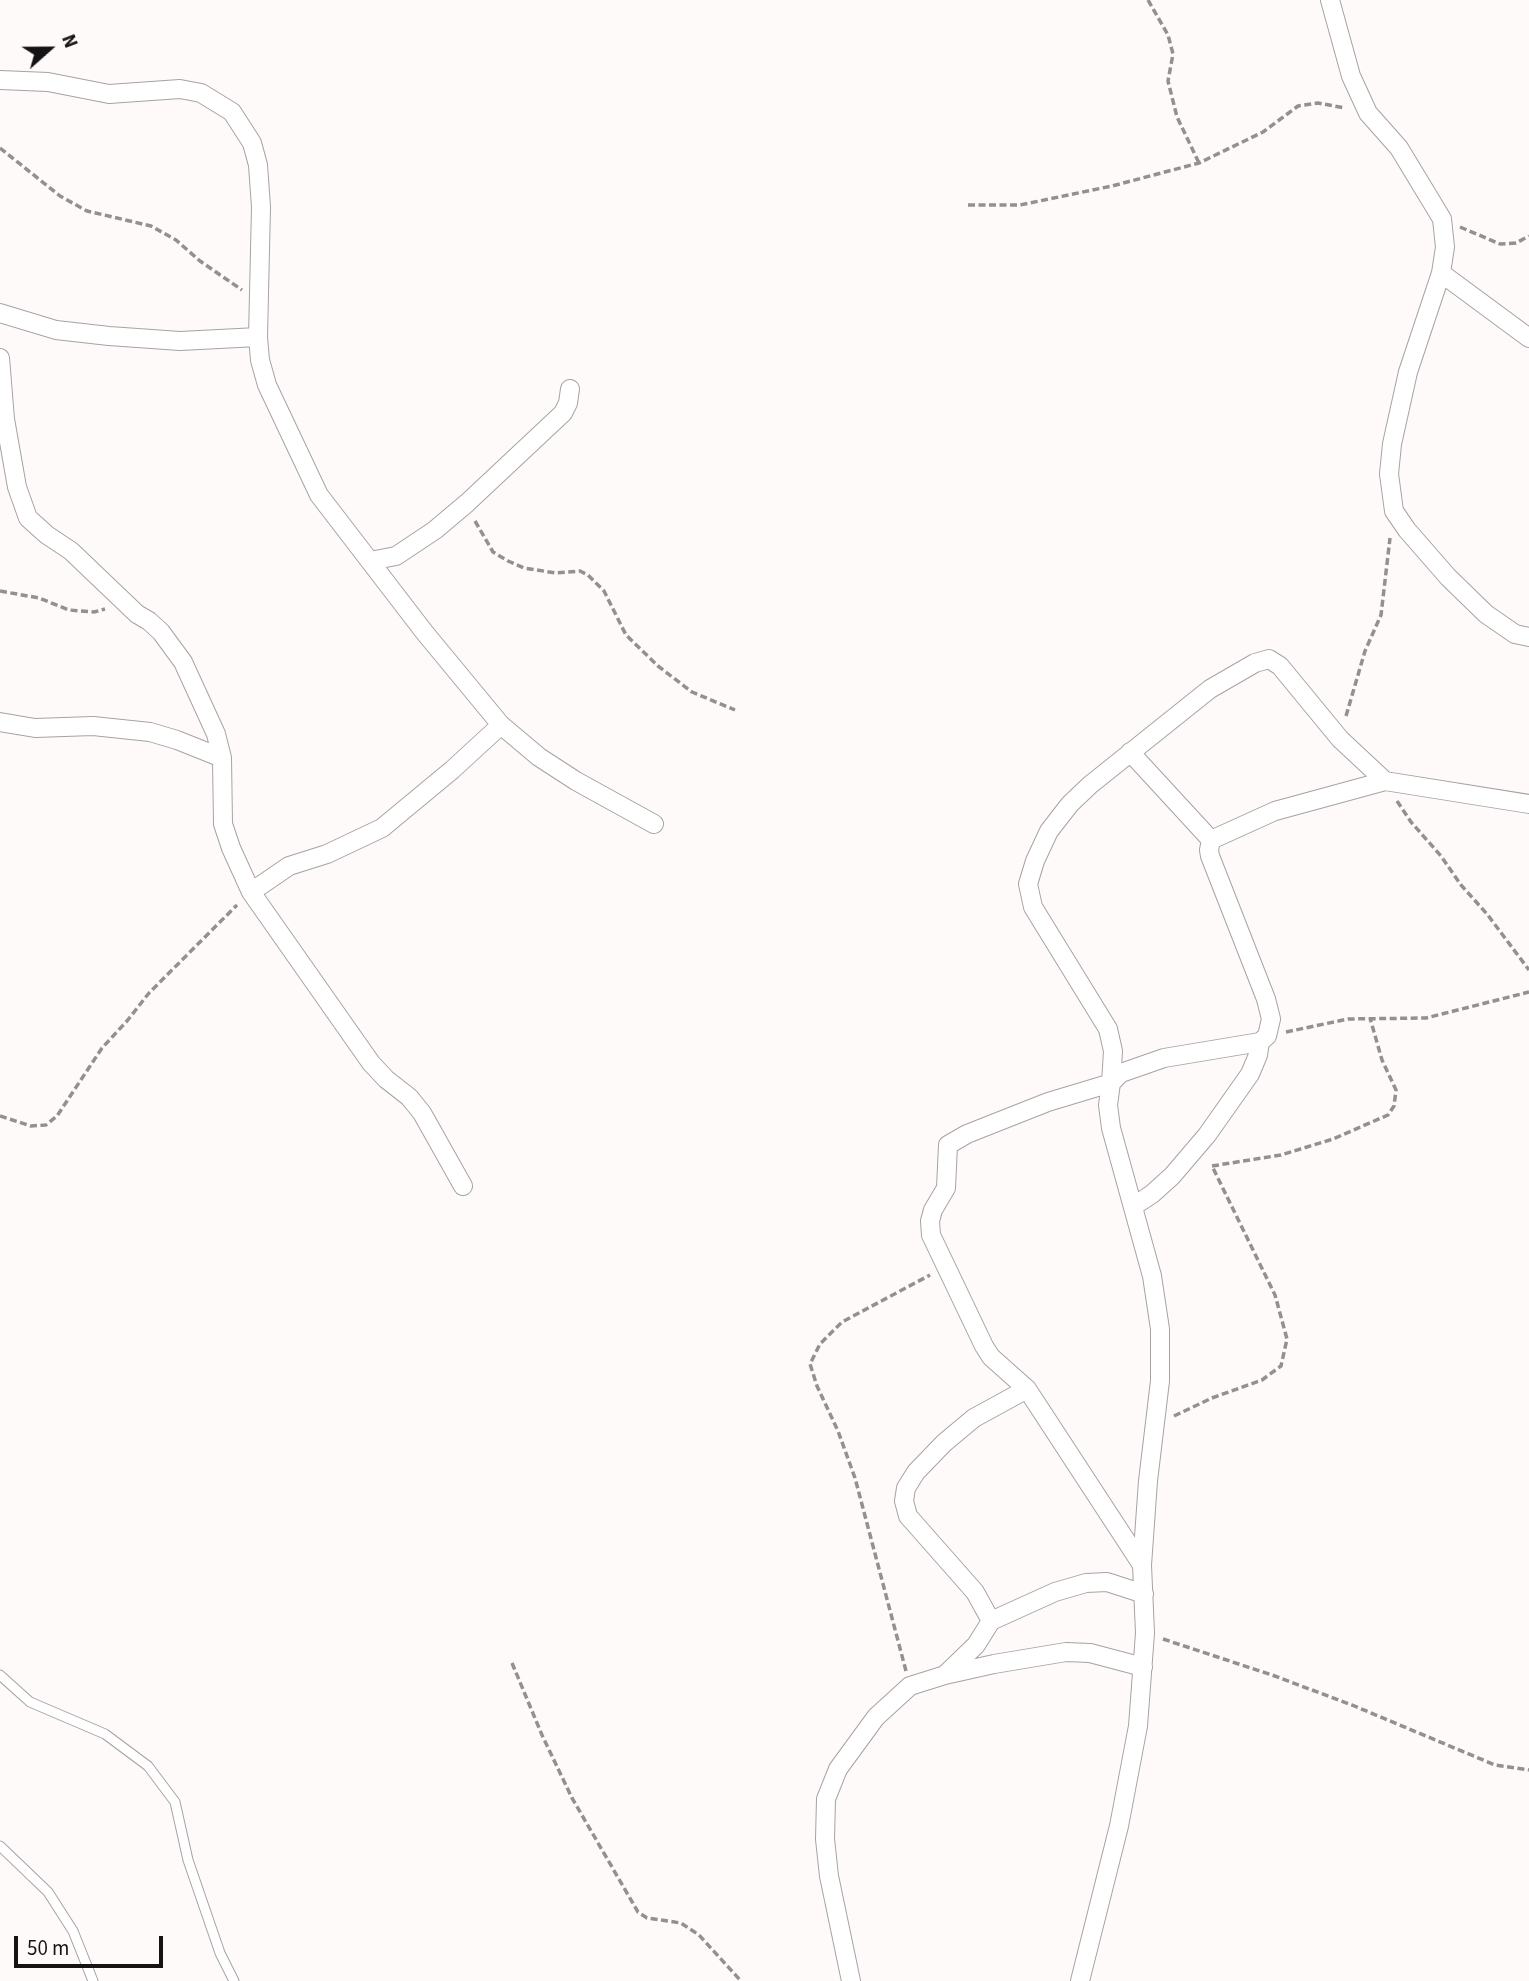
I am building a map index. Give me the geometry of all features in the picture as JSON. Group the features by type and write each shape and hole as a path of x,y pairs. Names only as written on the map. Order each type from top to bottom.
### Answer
{"street":[{"path":"1330,0 1350,76 1368,113 1399,148 1442,219 1446,247 1441,273 1408,372 1392,444 1389,474 1394,510 1407,530 1448,577 1486,614 1515,634 1529,637"},
{"path":"0,80 48,82 109,94 180,89 201,93 232,112 252,143 258,165 261,207 258,338 260,360 267,385 319,495 425,633 501,725 539,757 576,781 654,824"},
{"path":"1441,273 1529,338"},
{"path":"0,313 56,330 108,336 180,341 258,338"},
{"path":"0,358 5,419 19,495 28,518 71,551 127,604 162,632 183,662 216,734 222,758 223,824 251,891 371,1063 386,1079 410,1097 422,1113 463,1186"},
{"path":"370,561 396,555 435,530 467,503 562,413 568,403 570,389"},
{"path":"1080,1981 1119,1826 1138,1726 1145,1633 1142,1565 1148,1481 1160,1381 1160,1329 1152,1276 1111,1128 1108,1105 1113,1051 1108,1029 1033,907 1028,884 1049,831 1070,804 1210,689 1255,663 1269,659 1280,666 1340,739 1385,781"},
{"path":"0,722 35,728 93,726 149,732 222,758"},
{"path":"251,891 289,866 327,854 382,828 501,725"},
{"path":"1130,752 1211,840"},
{"path":"1211,840 1275,811 1385,781 1529,804"},
{"path":"1134,1206 1172,1176 1207,1135 1250,1074 1271,1019 1266,999 1210,856 1211,840"},
{"path":"1142,1565 1027,1389 991,1357 944,1268 931,1235 930,1221 946,1188 948,1145 1048,1101 1111,1083 1121,1073 1164,1058 1263,1039"},
{"path":"991,1621 975,1591 908,1516 904,1501 906,1488 916,1472 944,1443 974,1418 1027,1389"},
{"path":"945,1675 976,1645 991,1621 1055,1592 1086,1583 1107,1582 1144,1594"},
{"path":"851,1981 825,1839 827,1799 838,1769 876,1717 910,1686 945,1675 1066,1652 1090,1653 1143,1667"}],"lane":[{"path":"0,1675 30,1702 105,1734 148,1766 155,1775 175,1802 188,1860 220,1953 234,1981"},
{"path":"0,1846 48,1892 73,1931 93,1981"}],"path":[{"path":"1148,0 1168,34 1173,54 1168,81 1177,117 1199,163"},
{"path":"968,205 1020,205 1112,186 1199,163 1263,132 1298,106 1318,103 1368,113"},
{"path":"0,148 60,196 87,211 151,226 176,240 231,284 260,300"},
{"path":"1442,219 1500,244 1516,243 1529,236"},
{"path":"467,503 493,552 524,568 556,573 580,571 588,575 604,591 626,635 658,666 692,692 735,710"},
{"path":"1340,739 1366,651 1381,615 1394,510"},
{"path":"0,592 39,598 69,610 94,612 127,604"},
{"path":"1385,781 1410,822 1441,856 1529,970"},
{"path":"0,1116 31,1126 46,1125 57,1116 102,1048 149,993 251,891"},
{"path":"1263,1039 1348,1019 1426,1018 1529,992"},
{"path":"1156,1424 1212,1398 1262,1380 1281,1366 1287,1339 1275,1295 1212,1166 1281,1155 1333,1139 1388,1115 1394,1107 1396,1090 1382,1060 1370,1018"},
{"path":"910,1686 855,1478 810,1364 820,1344 842,1322 894,1292 944,1268"},
{"path":"1145,1633 1340,1700 1495,1765 1529,1770"},
{"path":"512,1662 572,1798 638,1912 647,1918 681,1923 699,1935 741,1981"}]}
